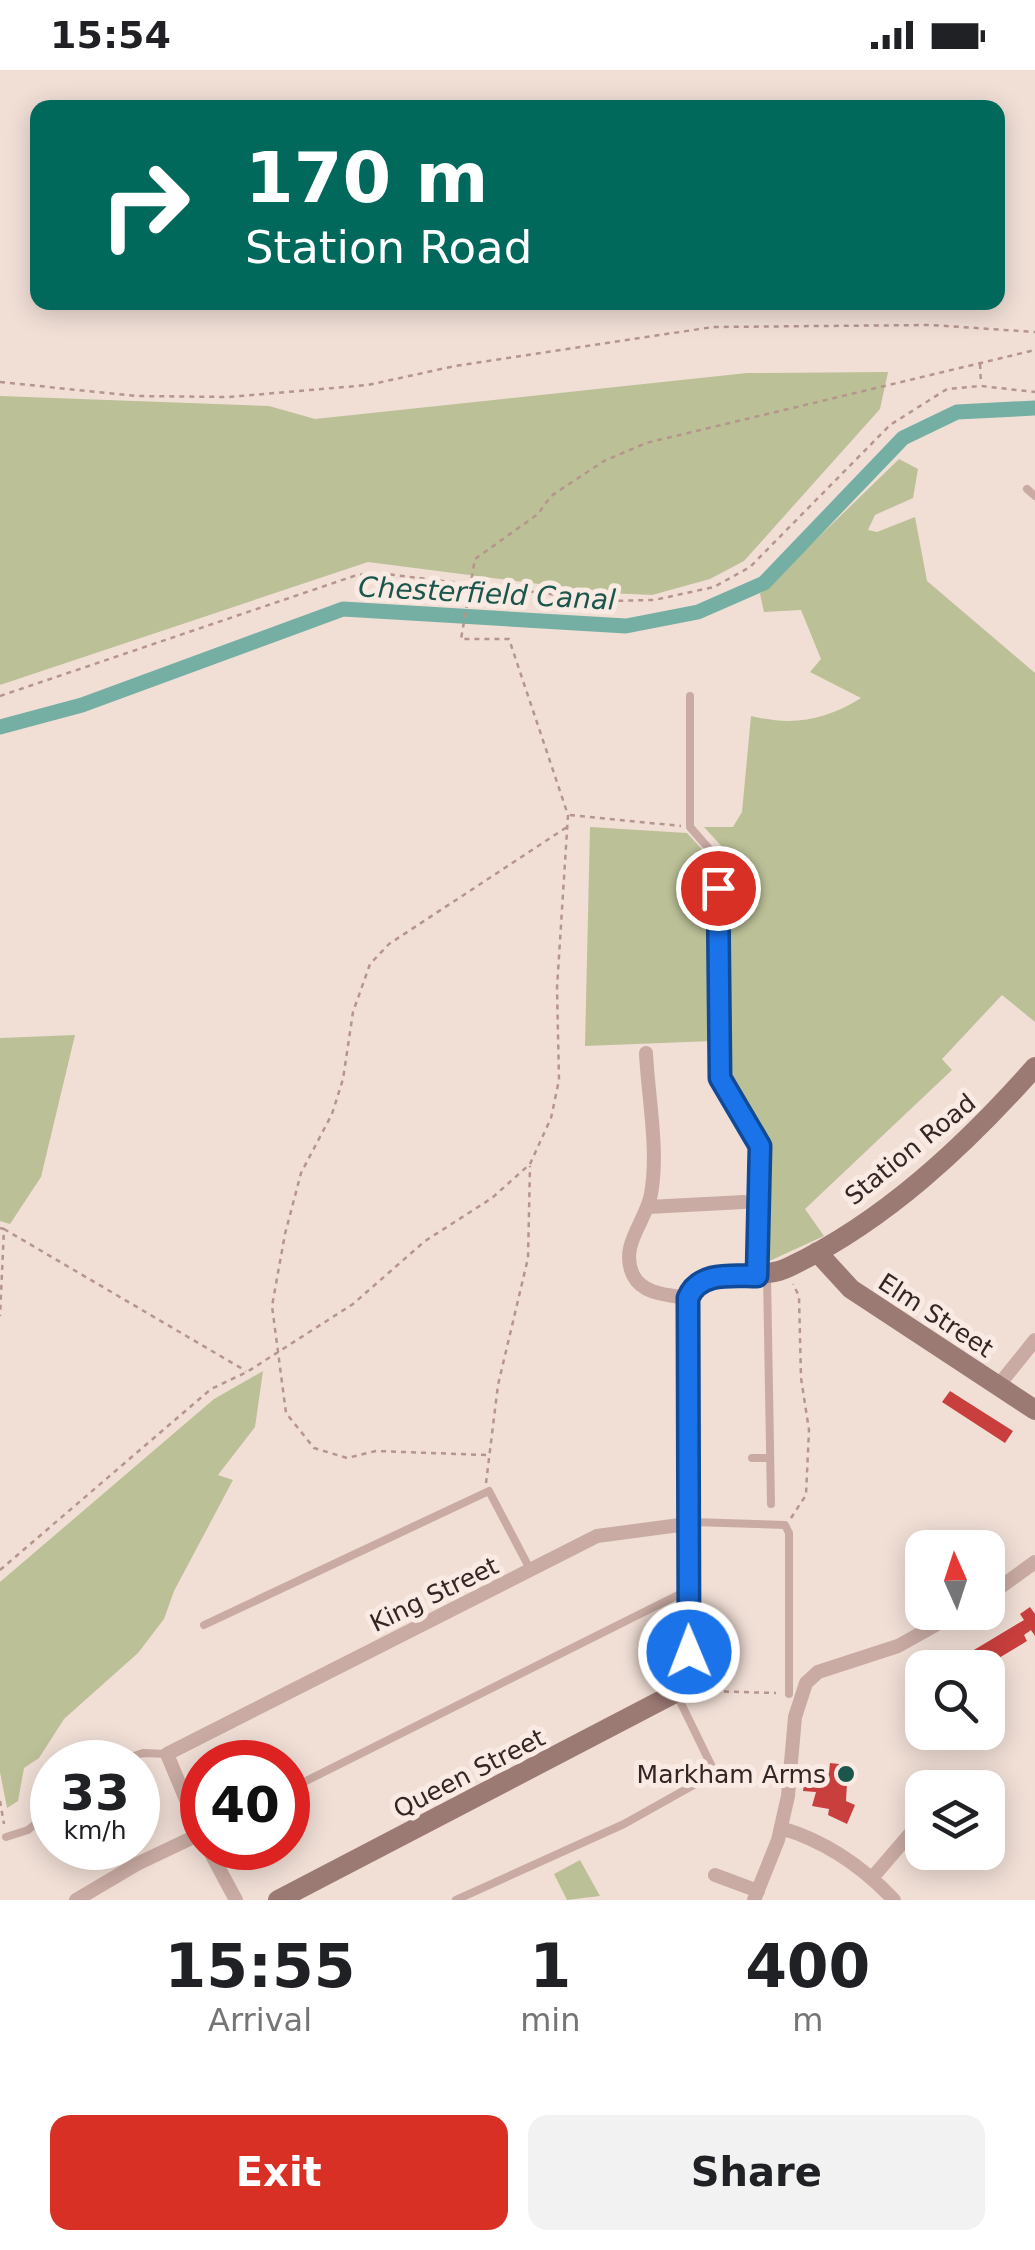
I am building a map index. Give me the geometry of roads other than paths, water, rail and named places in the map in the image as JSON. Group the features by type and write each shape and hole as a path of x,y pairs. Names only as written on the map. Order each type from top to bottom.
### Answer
{"street":[{"path":"646,1053 652,1191 629,1246 633,1274 654,1292 691,1293 688,1682 679,1691"},
{"name":"Station Road","path":"691,1293 707,1279 770,1273 817,1252 897,1199 985,1123 1035,1067"},
{"path":"630,1098 648,1098"},
{"path":"648,1207 744,1202"},
{"name":"Elm Street","path":"817,1252 852,1289 1035,1410"},
{"path":"998,1386 1035,1340"},
{"name":"King Street","path":"167,1754 597,1536 688,1523"},
{"path":"1005,1584 1035,1562"},
{"path":"715,1875 756,1896 781,1828 795,1717 806,1683 818,1672 898,1646 927,1630"},
{"name":"Queen Street","path":"278,1900 679,1691"},
{"path":"167,1754 180,1784"},
{"path":"781,1828 823,1844 872,1878 894,1900"},
{"path":"872,1878 905,1840"},
{"path":"85,1897 180,1850"},
{"path":"220,1870 236,1900"}],"lane":[{"path":"1027,489 1035,496"},
{"path":"690,696 690,827 716,858 720,1078 760,1146 770,1273 771,1500"},
{"path":"752,1458 770,1458"},
{"path":"204,1624 489,1491 531,1571"},
{"path":"688,1523 770,1522 786,1528 789,1694"},
{"path":"310,1779 688,1590"},
{"path":"456,1900 624,1824 716,1774 679,1691"},
{"path":"160,1754 167,1754"},
{"path":"6,1837 30,1828"}],"waterway":[{"name":"Chesterfield Canal","path":"0,727 82,705 343,609 626,626 698,612 764,583 903,438 957,412 1035,408"}],"place":[{"name":"Markham Arms","path":"846,1774"}]}
